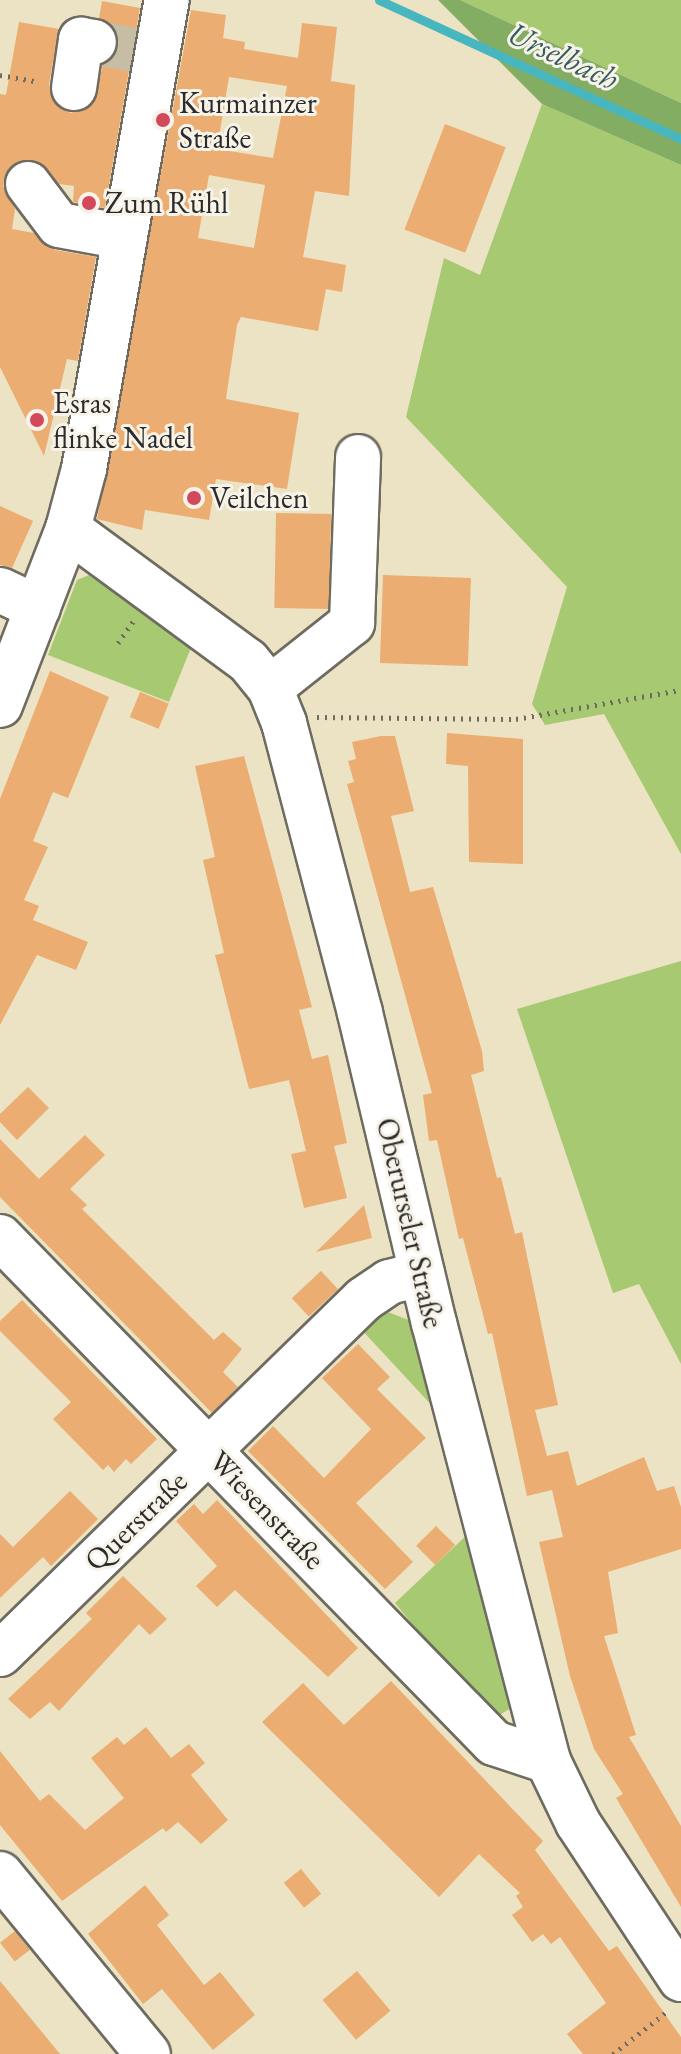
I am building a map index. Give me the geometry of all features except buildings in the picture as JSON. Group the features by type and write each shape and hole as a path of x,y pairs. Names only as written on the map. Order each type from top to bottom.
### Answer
{"street":[{"path":"0,705 19,599 68,529 84,469 125,237 128,49 167,0"},
{"path":"74,88 81,40 128,49"},
{"path":"28,184 59,225 125,237"},
{"path":"277,705 352,623 358,457"},
{"name":"Oberurseler Straße","path":"68,529 248,661 277,705 548,1761 578,1823 681,1979"},
{"name":"Wiesenstraße","path":"0,1237 494,1743 548,1761"},
{"name":"Querstraße","path":"0,1654 364,1299 389,1282 422,1274"},
{"path":"0,1874 148,2054"}],"path":[{"path":"277,705 336,713 516,719 681,690"},
{"path":"613,2054 681,2000"}],"green space":[{"path":"438,0 460,0 681,103 681,165 542,104"},
{"path":"460,0 681,0 681,103"},
{"path":"542,104 681,165 681,854 604,714 545,725 532,704 567,587 406,417 444,258 480,275"},
{"path":"89,575 193,643 169,702 48,655 77,580"},
{"path":"681,961 681,1364 639,1284 613,1293 517,1009"},
{"path":"385,1311 414,1322 436,1410 360,1328"},
{"path":"470,1532 510,1700 511,1708 498,1716 468,1692 395,1603"}],"waterway":[{"name":"Urselbach","path":"379,0 681,139"}],"tunnel":[{"path":"94,42 134,50"}],"place":[{"name":"Kurmainzer Straße","path":"163,120"},
{"name":"Zum Rühl","path":"89,203"},
{"name":"Esras flinke Nadel","path":"37,420"},
{"name":"Veilchen","path":"194,498"}]}
